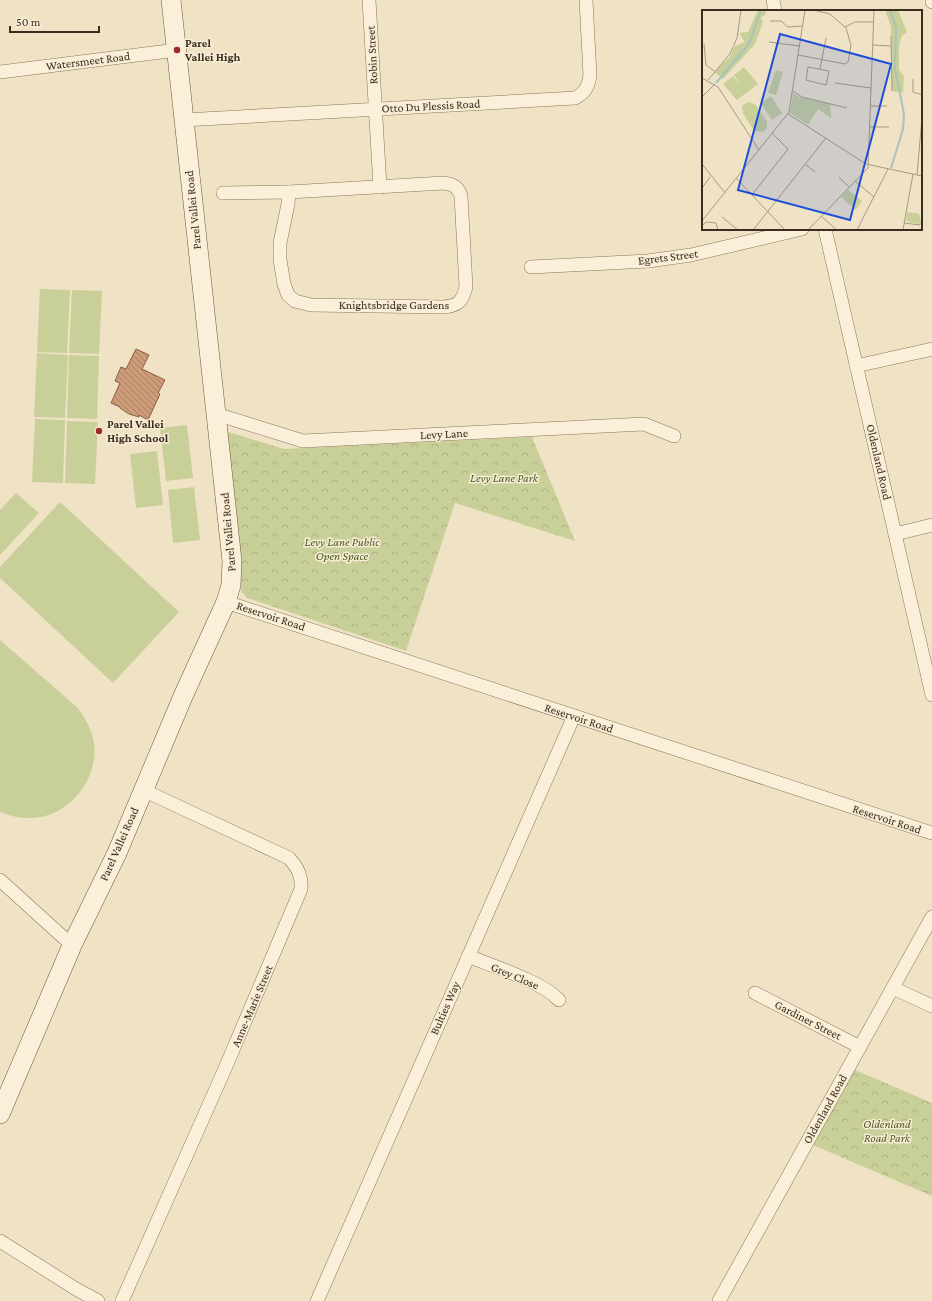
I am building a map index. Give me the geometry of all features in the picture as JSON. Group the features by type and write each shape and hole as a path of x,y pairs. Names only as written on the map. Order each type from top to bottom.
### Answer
{"street":[{"name":"Parel Vallei Road","path":"0,1114 73,944 116,853 184,694 226,602 231,585 232,561 171,0"},
{"name":"Robin Street","path":"369,0 376,109"},
{"name":"Otto Du Plessis Road","path":"184,120 569,98 581,95 585,91 590,76 586,0"},
{"path":"772,0 775,10"},
{"name":"Watersmeet Road","path":"0,72 177,50"},
{"path":"376,109 380,187"},
{"name":"Knightsbridge Gardens","path":"223,193 288,192 444,182 451,184 459,190 461,196 466,287 464,296 459,303 452,306 443,307 311,305 295,301 286,291 280,260 280,243 288,204 288,192"},
{"name":"Egrets Street","path":"531,266 648,261 691,255 798,230"},
{"name":"Oldenland Road","path":"825,230 932,695"},
{"path":"856,366 932,349"},
{"name":"Levy Lane","path":"216,414 303,442 644,424 674,436"},
{"path":"895,534 932,525"},
{"name":"Reservoir Road","path":"226,602 932,833"},
{"name":"Bulties Way","path":"317,1301 574,716"},
{"name":"Anne-Marie Street","path":"122,1301 227,1064 301,889 302,882 296,866 289,858 143,790"},
{"path":"0,880 64,938 73,944"},
{"name":"Oldenland Road","path":"719,1301 932,917"},
{"name":"Grey Close","path":"468,956 540,986 554,994 559,1000"},
{"path":"893,988 932,1006"},
{"name":"Gardiner Street","path":"755,993 860,1047"},
{"path":"0,1241 76,1289 98,1301"}],"green space":[{"path":"40,289 70,290 67,353 37,352"},
{"path":"72,290 102,291 99,354 69,353"},
{"path":"37,353 68,355 65,418 34,417"},
{"path":"69,355 99,356 97,419 67,418"},
{"path":"35,419 65,420 63,483 32,482"},
{"path":"67,421 98,422 95,484 65,483"},
{"path":"187,425 193,478 166,481 160,428"},
{"name":"Levy Lane Public Open Space","path":"225,431 284,449 532,437 575,541 455,503 406,651 247,598 241,591 239,549"},
{"path":"157,451 163,505 136,508 130,454"},
{"path":"194,487 200,540 173,543 168,490"},
{"path":"16,493 39,513 0,555 0,510"},
{"path":"60,502 179,612 113,683 0,578 0,567"},
{"path":"0,640 78,708 89,726 93,738 94,753 92,768 87,781 79,794 56,812 42,817 27,818 0,812"},
{"name":"Oldenland Road Park","path":"855,1070 932,1103 932,1196 813,1145"}],"building":[{"path":"136,349 149,355 142,369 165,380 158,393 160,394 148,420 139,415 139,417 129,414 120,407 111,403 120,383 115,381 121,367 126,369"}],"place":[{"name":"Parel Vallei High","path":"177,50"},
{"name":"Parel Vallei High School","path":"99,431"}],"park label":[{"name":"Levy Lane Park","path":"504,478"}]}
